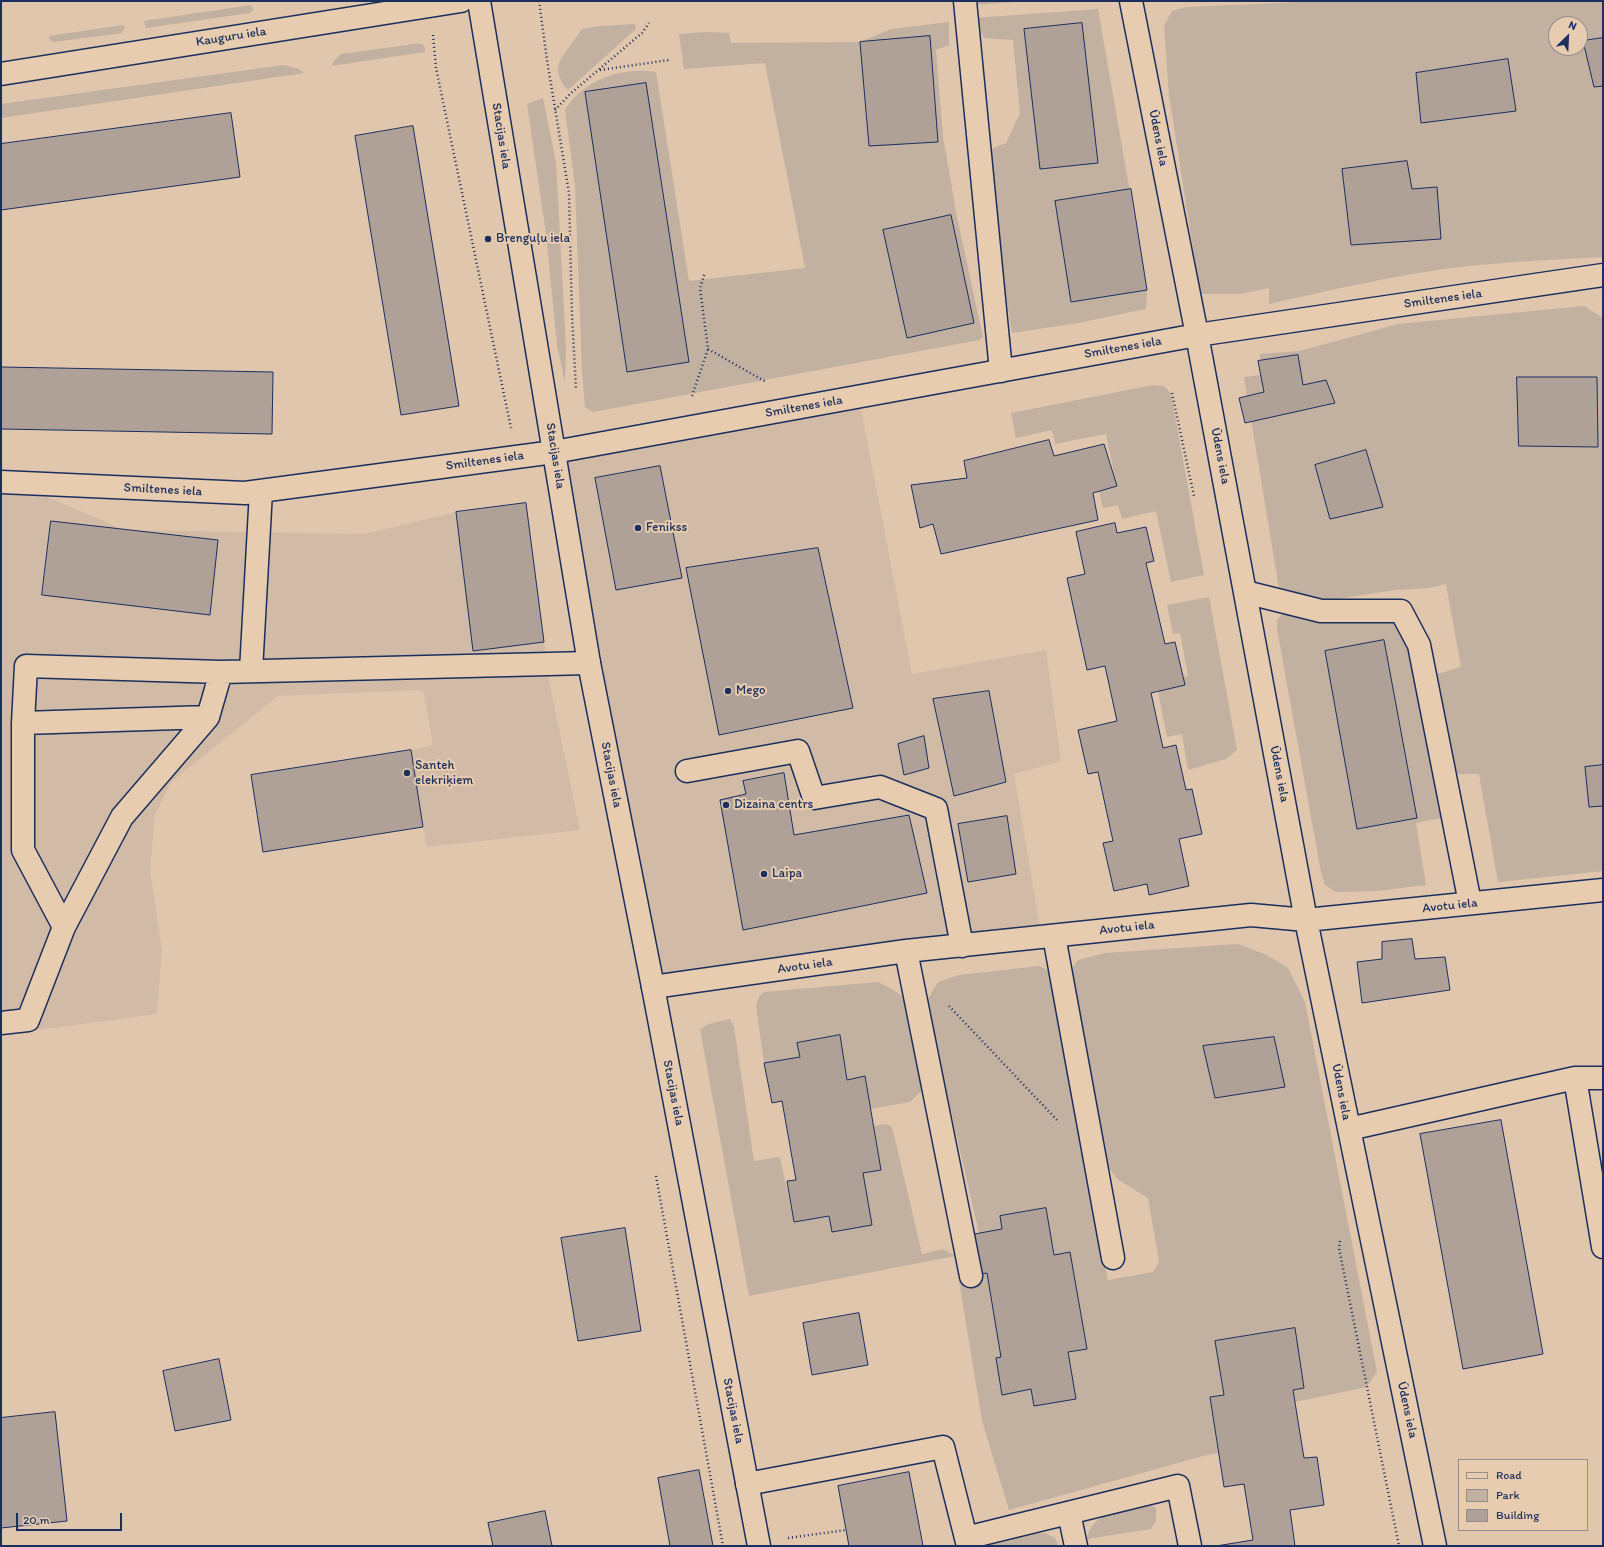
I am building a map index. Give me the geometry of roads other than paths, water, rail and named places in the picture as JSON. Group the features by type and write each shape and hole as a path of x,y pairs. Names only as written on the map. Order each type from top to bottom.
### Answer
{"street":[{"name":"Kauguru iela","path":"1,74 461,1"},
{"name":"Stacijas iela","path":"479,1 589,663 653,987 759,1546"},
{"path":"965,1 1001,371"},
{"name":"Ūdens iela","path":"1131,1 1197,335 1306,920 1435,1546"},
{"name":"Smiltenes iela","path":"1,482 245,493 261,491 554,452 1197,335 1603,276"},
{"path":"251,671 261,491"},
{"path":"1245,592 1321,611 1401,611 1419,645 1470,903"},
{"path":"64,927 23,850 23,723 26,666 221,672 589,663"},
{"path":"1,1023 28,1020 64,927 122,817 208,717 221,672"},
{"path":"23,723 208,717"},
{"path":"687,771 798,751 814,798 880,787 936,809 962,946"},
{"name":"Avotu iela","path":"653,987 906,951 1251,915 1306,920 1603,890"},
{"path":"1054,936 1113,1258"},
{"path":"906,951 971,1276"},
{"path":"1349,1129 1575,1078 1603,1078"},
{"path":"1575,1078 1603,1247"},
{"path":"747,1484 944,1447 967,1542 1070,1512 1178,1486 1190,1546"},
{"path":"1070,1512 1076,1546"}],"place":[{"name":"Brenguļu iela","path":"488,239"},
{"name":"Fenikss","path":"638,528"},
{"name":"Mego","path":"728,691"},
{"name":"Santeh elekriķiem","path":"407,773"},
{"name":"Dizaina centrs","path":"726,805"},
{"name":"Laipa","path":"764,874"}]}
